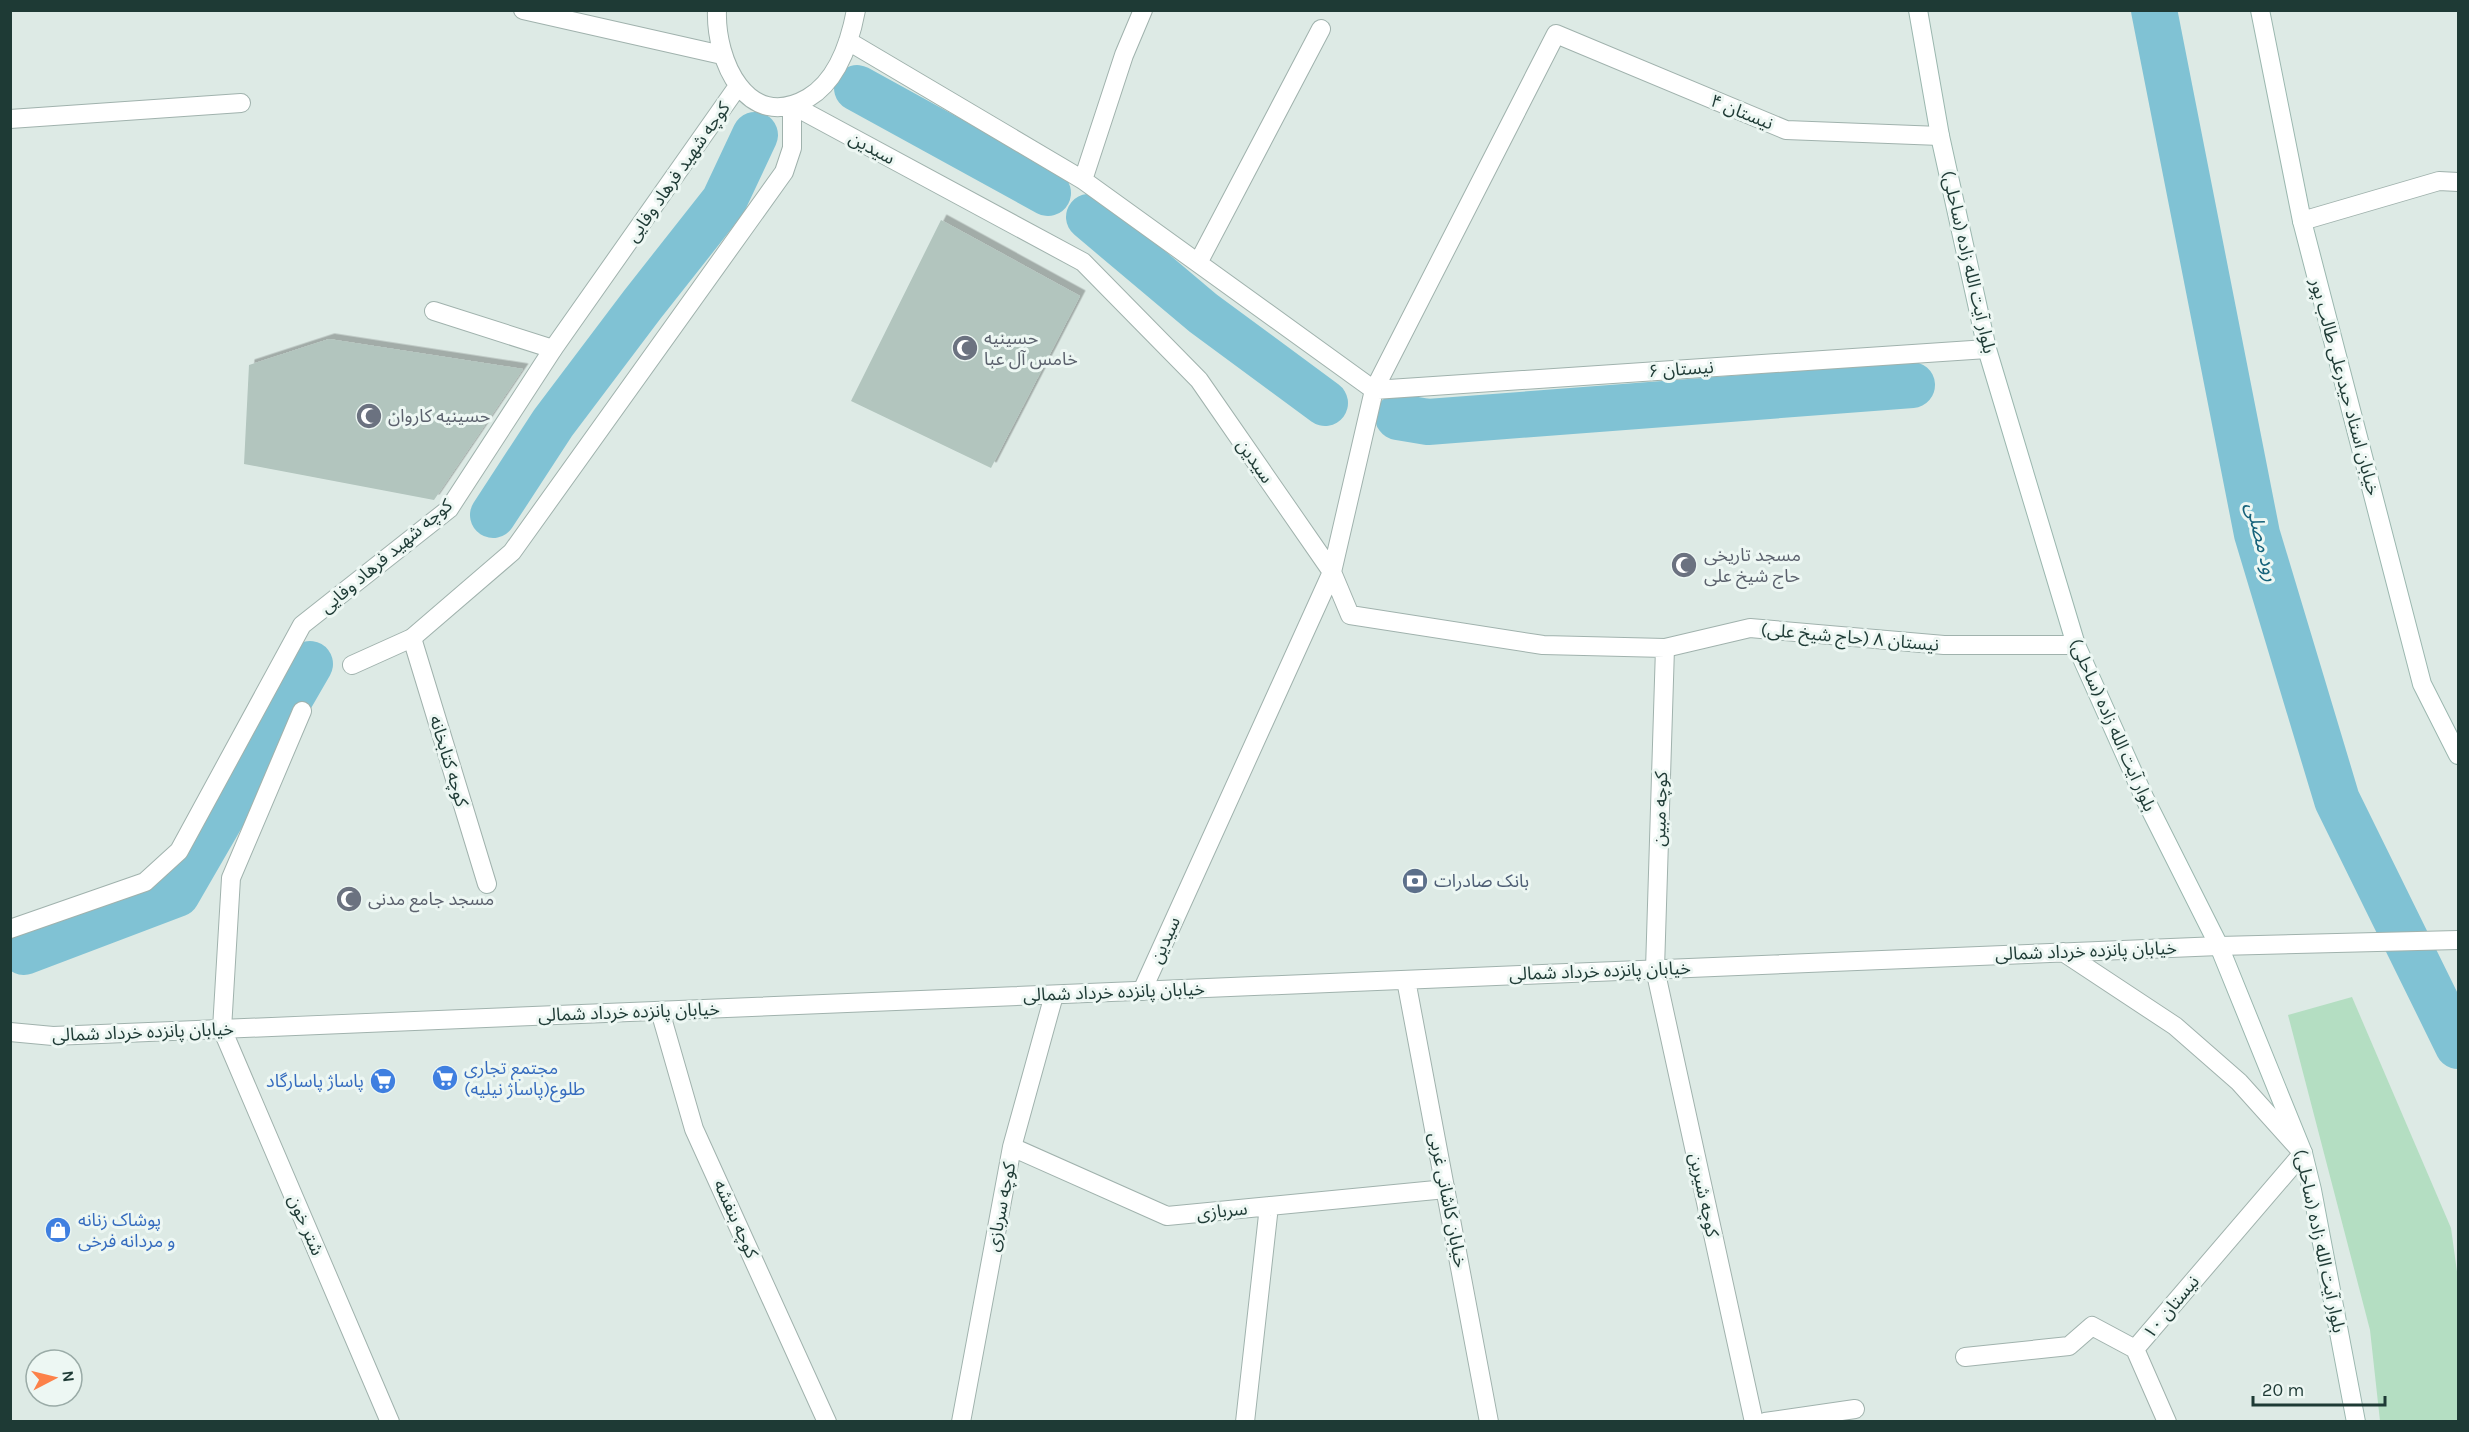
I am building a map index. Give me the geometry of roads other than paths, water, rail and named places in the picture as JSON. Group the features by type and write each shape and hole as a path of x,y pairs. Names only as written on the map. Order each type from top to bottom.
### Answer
{"street":[{"path":"523,10 722,55"},
{"path":"717,10 722,55 728,72 738,86 752,99 771,106 792,105 809,97 822,86 833,72 848,40 856,10"},
{"path":"1083,180 1124,56 1143,10"},
{"name":"بلوار آیت الله زاده (ساحلی)","path":"1918,10 1941,136 1987,349 2076,645 2144,797 2218,946 2303,1153 2315,1201 2356,1422"},
{"name":"خیابان استاد حیدرعلی طالب پور","path":"2260,10 2302,221 2422,684 2458,755"},
{"path":"1198,263 1321,29"},
{"name":"نیستان ۴","path":"1374,390 1556,34 1786,130 1941,136"},
{"path":"848,40 1083,180 1374,390 1332,572"},
{"name":"کوچه شهید فرهاد وفایی","path":"10,929 145,882 179,851 302,625 449,509 553,349 738,86"},
{"path":"10,119 241,103"},
{"path":"352,665 412,638 512,552 784,172 792,148 792,105"},
{"name":"سیدین","path":"792,105 1083,262 1199,380 1332,572 1142,991"},
{"path":"2302,221 2439,181 2458,182"},
{"path":"434,311 553,349"},
{"name":"نیستان ۶","path":"1374,390 1987,349"},
{"name":"نیستان ۸ (حاج شیخ علی)","path":"1332,572 1350,615 1543,645 1665,648 1750,628 1944,645 2076,645"},
{"name":"کوچه کتابخانه","path":"412,638 486,884"},
{"name":"کوچه مبین","path":"1655,969 1665,648"},
{"path":"222,1029 231,878 302,711"},
{"name":"خیابان پانزده خرداد شمالی","path":"10,1032 53,1036 2063,952 2458,940"},
{"path":"2063,952 2175,1026 2239,1082 2303,1153"},
{"name":"کوچه شیرین","path":"1655,969 1754,1422"},
{"name":"خیابان کاشانی غربی","path":"1406,980 1489,1422"},
{"name":"کوچه سربازی","path":"961,1422 1012,1147 1054,995"},
{"name":"کوچه بنفشه","path":"660,1011 694,1129 827,1422"},
{"name":"شتر خون","path":"222,1029 390,1422"},
{"name":"سربازی","path":"1012,1147 1167,1216 1446,1189"},
{"name":"نیستان ۱۰","path":"1965,1357 2069,1346 2092,1326 2135,1349 2303,1153"},
{"path":"1245,1422 1269,1206"},
{"path":"2135,1349 2167,1422"},
{"path":"1766,1422 1855,1409"}],"waterway":[{"name":"رود مصلی","path":"2154,10 2257,534 2337,800 2458,1046"},
{"path":"857,88 1048,193"},
{"path":"493,515 553,423 724,201 755,135"},
{"path":"1089,217 1203,313 1325,403"},
{"path":"1398,417 1428,422 1912,385"},
{"path":"24,952 177,894 310,664"}],"place":[{"name":"حسینیه خامس آل عبا","path":"965,348"},
{"name":"حسینیه کاروان","path":"369,416"},
{"name":"مسجد تاریخی حاج شیخ علی","path":"1684,565"},
{"name":"بانک صادرات","path":"1415,881"},
{"name":"مسجد جامع مدنی","path":"349,899"},
{"name":"مجتمع تجاری طلوع(پاساژ نیلیه)","path":"445,1078"},
{"name":"پاساژ پاسارگاد","path":"383,1081"},
{"name":"پوشاک زنانه و مردانه فرخی","path":"58,1230"}]}
